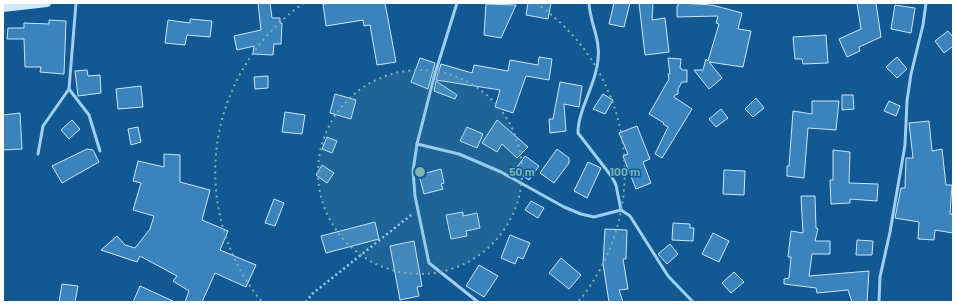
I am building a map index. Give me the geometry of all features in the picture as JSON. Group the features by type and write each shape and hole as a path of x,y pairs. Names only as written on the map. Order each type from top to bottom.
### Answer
{"main road":[{"path":"3,8 47,3"}],"lane":[{"path":"38,154 44,126 69,89 76,3"},
{"path":"457,3 434,77 417,144 413,171 418,209 429,263 478,302"},
{"path":"588,3 589,12 598,40 599,58 596,76 578,124 578,133 612,177 616,186 621,210 630,216 668,276 692,302"},
{"path":"880,302 880,277 890,232 905,145 907,101 911,74 923,25 926,3"},
{"path":"69,89 89,114 100,151"},
{"path":"417,144 459,154 501,172 564,207 581,214 594,217 621,210"}],"path":[{"path":"306,302 312,294 418,209"}],"building":[{"path":"258,3 270,3 272,18 280,18 280,23 282,23 281,44 274,44 273,55 253,54 254,46 237,50 234,36 261,30"},
{"path":"385,3 396,62 377,65 370,25 364,26 363,20 326,26 323,4"},
{"path":"528,3 551,3 548,19 526,15"},
{"path":"614,3 630,3 624,27 609,24"},
{"path":"639,3 653,3 652,20 665,18 669,52 645,55"},
{"path":"678,3 712,5 742,13 738,29 751,31 743,67 709,62 722,78 709,89 694,70 703,70 706,59 708,61 719,24 716,23 718,16 677,17"},
{"path":"857,3 876,3 881,37 859,47 860,51 847,57 839,39 861,29"},
{"path":"486,4 516,5 501,38 484,35"},
{"path":"895,5 915,8 911,33 891,29"},
{"path":"190,19 212,21 210,37 187,35 185,45 165,43 168,20 190,23"},
{"path":"49,20 66,21 64,74 40,72 41,67 25,67 24,39 7,39 8,28 24,28 24,23 49,24"},
{"path":"948,31 953,37 953,46 944,53 935,41"},
{"path":"826,35 828,63 803,64 802,59 795,59 793,37"},
{"path":"539,57 552,59 549,80 526,76 513,113 495,107 500,90 436,80 441,64 472,73 474,65 508,71 510,60 538,65"},
{"path":"897,57 907,69 897,78 886,67"},
{"path":"420,58 435,63 428,89 411,82"},
{"path":"668,58 681,59 680,68 682,70 687,70 687,82 682,82 678,89 678,94 674,97 692,109 662,158 655,154 668,127 649,114 669,79 668,74 670,74"},
{"path":"87,70 88,76 100,75 101,93 78,96 75,71"},
{"path":"268,76 268,88 255,89 254,77"},
{"path":"436,81 457,95 455,99 434,91"},
{"path":"560,82 582,86 579,107 564,104 566,131 550,133 549,119 553,119"},
{"path":"141,86 143,107 118,109 116,89"},
{"path":"335,94 356,100 351,119 330,113"},
{"path":"603,94 613,100 605,114 593,109"},
{"path":"842,95 853,95 854,109 842,110"},
{"path":"756,98 764,108 753,117 745,109"},
{"path":"812,101 839,101 836,130 808,128 804,178 787,176 793,111 812,114"},
{"path":"889,101 900,106 896,116 884,111"},
{"path":"721,109 728,118 716,127 709,119"},
{"path":"285,112 305,115 302,134 282,132"},
{"path":"20,113 22,149 3,150 3,115"},
{"path":"72,120 80,129 69,139 61,130"},
{"path":"497,120 528,147 517,158 502,144 497,152 482,143"},
{"path":"929,121 932,151 942,149 946,185 952,185 950,214 953,214 953,233 935,230 934,240 918,239 919,222 895,218 901,188 905,188 906,158 913,158 909,123"},
{"path":"637,126 650,159 643,162 651,183 636,189 623,156 628,154 619,133"},
{"path":"138,127 141,142 131,145 128,129"},
{"path":"467,127 483,134 477,148 460,141"},
{"path":"327,137 337,141 332,153 322,149"},
{"path":"87,149 93,150 99,162 62,183 52,166"},
{"path":"557,149 569,158 569,163 554,183 540,173"},
{"path":"833,150 850,152 849,183 878,184 877,201 850,199 850,203 831,204 830,180 833,180"},
{"path":"164,154 180,155 180,182 210,190 202,220 228,231 220,250 256,265 246,287 215,273 202,302 185,302 189,291 173,281 177,276 140,256 137,262 101,250 117,236 125,245 135,248 150,229 154,216 133,210 141,183 133,181 138,161 164,167"},
{"path":"525,156 539,166 529,180 515,170"},
{"path":"588,162 601,168 587,198 574,191"},
{"path":"322,165 334,173 327,183 316,175"},
{"path":"441,169 444,183 441,184 443,189 424,194 419,175"},
{"path":"724,170 745,171 744,195 723,194"},
{"path":"801,196 815,196 816,228 818,229 815,241 830,241 830,254 812,254 809,276 869,271 867,302 852,302 848,290 817,293 816,288 784,284 784,279 789,278 791,257 788,257 791,231 803,233"},
{"path":"274,199 284,203 275,226 265,223"},
{"path":"531,201 544,208 538,218 525,210"},
{"path":"463,212 463,216 477,213 480,228 466,231 467,236 451,239 446,215"},
{"path":"375,222 379,239 326,253 321,236"},
{"path":"673,223 690,224 690,228 694,228 693,241 672,240"},
{"path":"605,229 627,230 626,259 623,259 628,289 619,290 623,302 609,302 603,264"},
{"path":"713,233 729,241 719,262 702,254"},
{"path":"510,235 530,243 523,259 518,257 515,264 501,258"},
{"path":"857,240 873,241 872,255 856,255"},
{"path":"414,241 422,286 417,287 419,296 400,300 390,246"},
{"path":"670,244 678,254 667,264 658,254"},
{"path":"561,258 581,275 569,289 549,273"},
{"path":"479,265 498,276 484,297 466,286"},
{"path":"734,272 744,282 731,293 722,283"},
{"path":"62,284 78,286 75,302 59,302"},
{"path":"140,286 175,302 133,302"}]}
